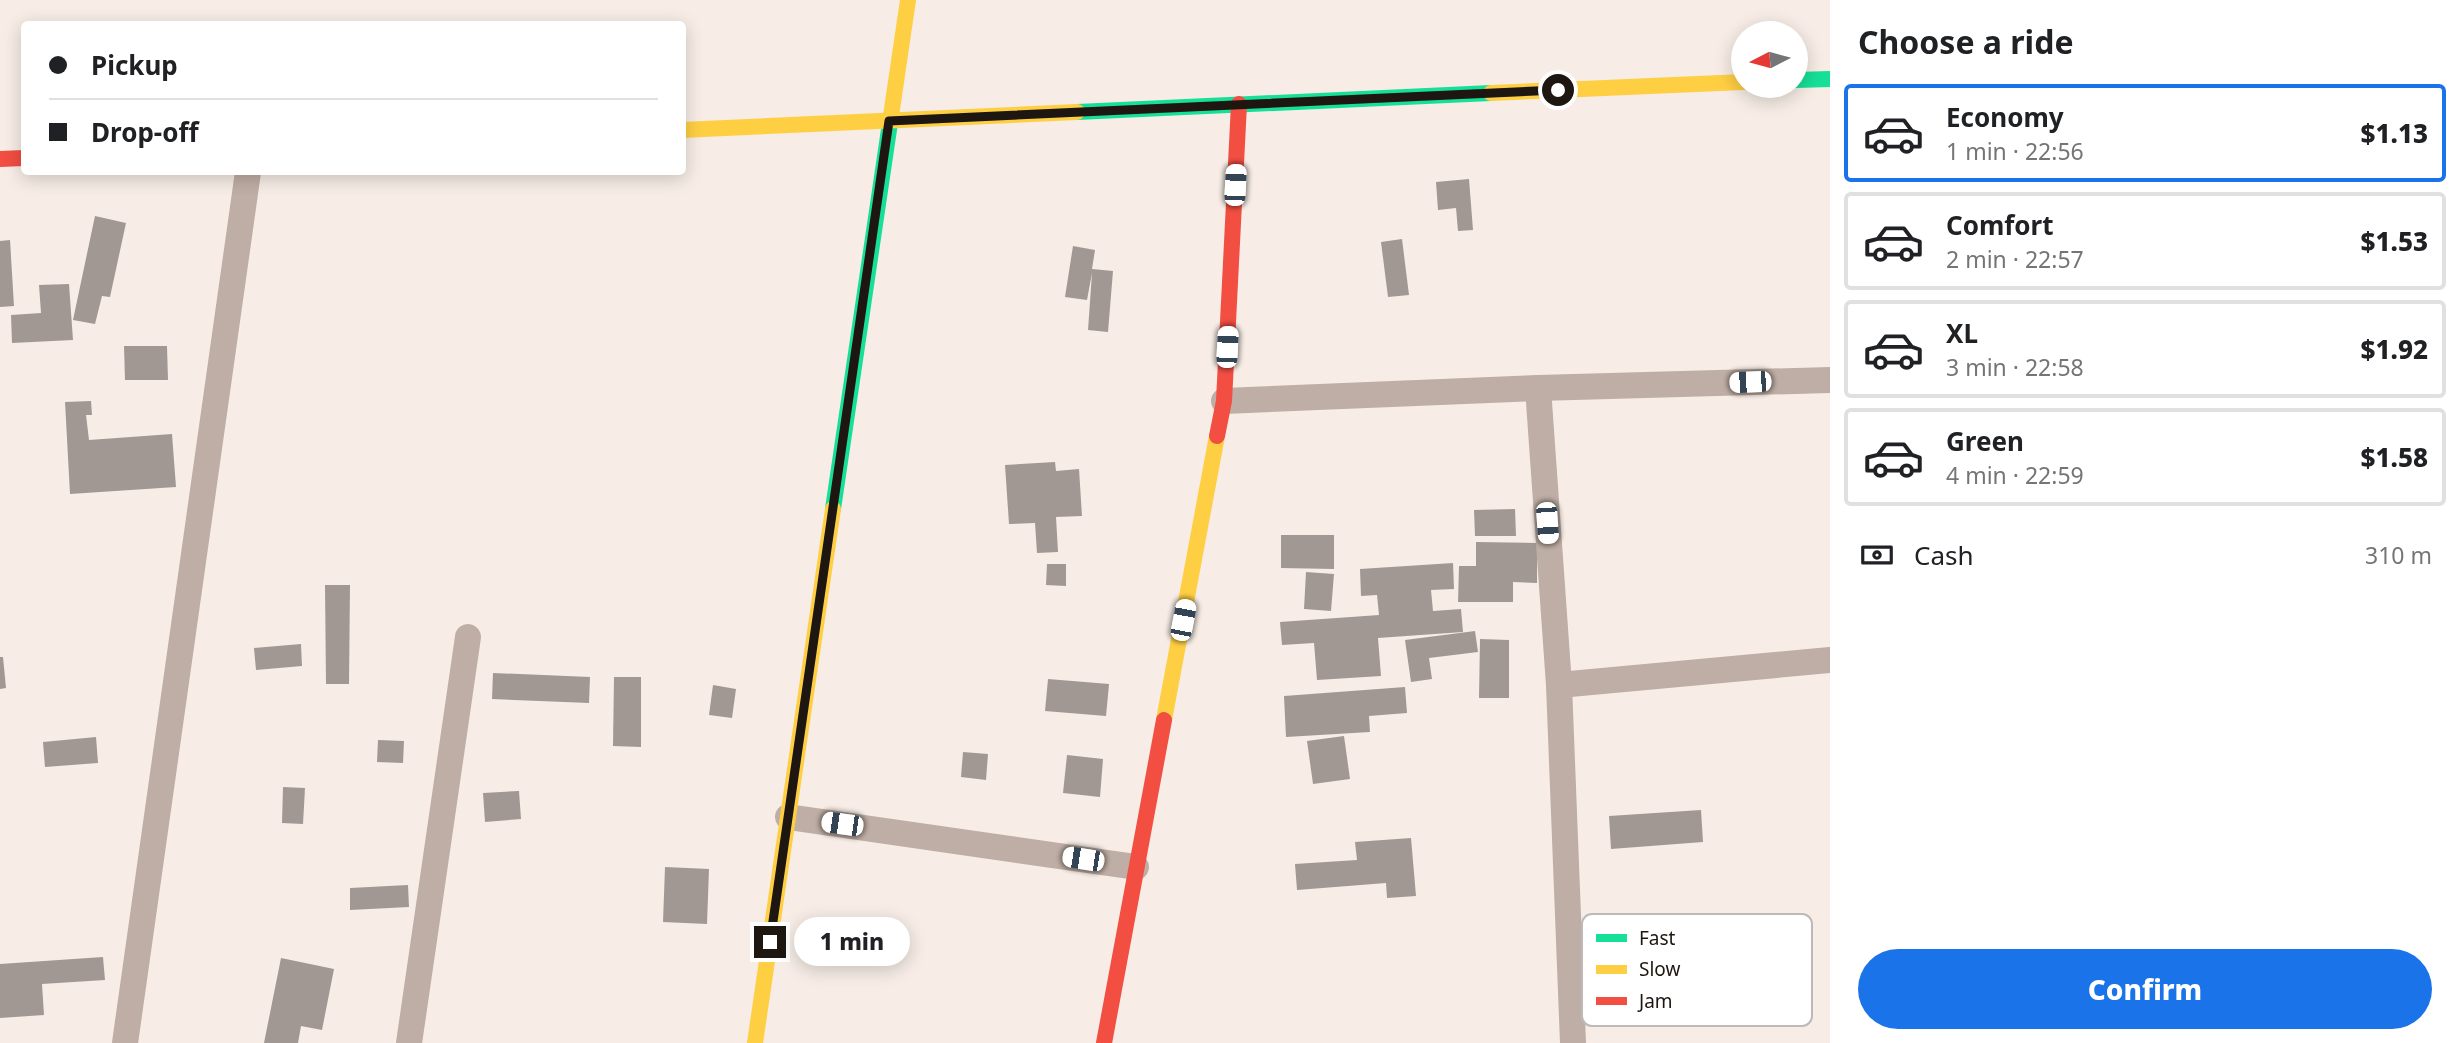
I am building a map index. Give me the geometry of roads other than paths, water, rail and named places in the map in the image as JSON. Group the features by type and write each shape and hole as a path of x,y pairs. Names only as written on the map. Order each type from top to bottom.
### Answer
{"street":[{"path":"755,1043 908,0"},
{"path":"1808,80 1830,79"},
{"path":"686,130 1731,83"},
{"path":"1104,1043 1224,401 1239,104"},
{"path":"0,159 21,158"},
{"path":"125,1043 248,175"},
{"path":"1224,401 1538,388 1830,380"},
{"path":"1538,388 1559,685 1573,1043"},
{"path":"409,1043 468,637"},
{"path":"1559,685 1830,660"},
{"path":"788,817 1136,867"}]}
